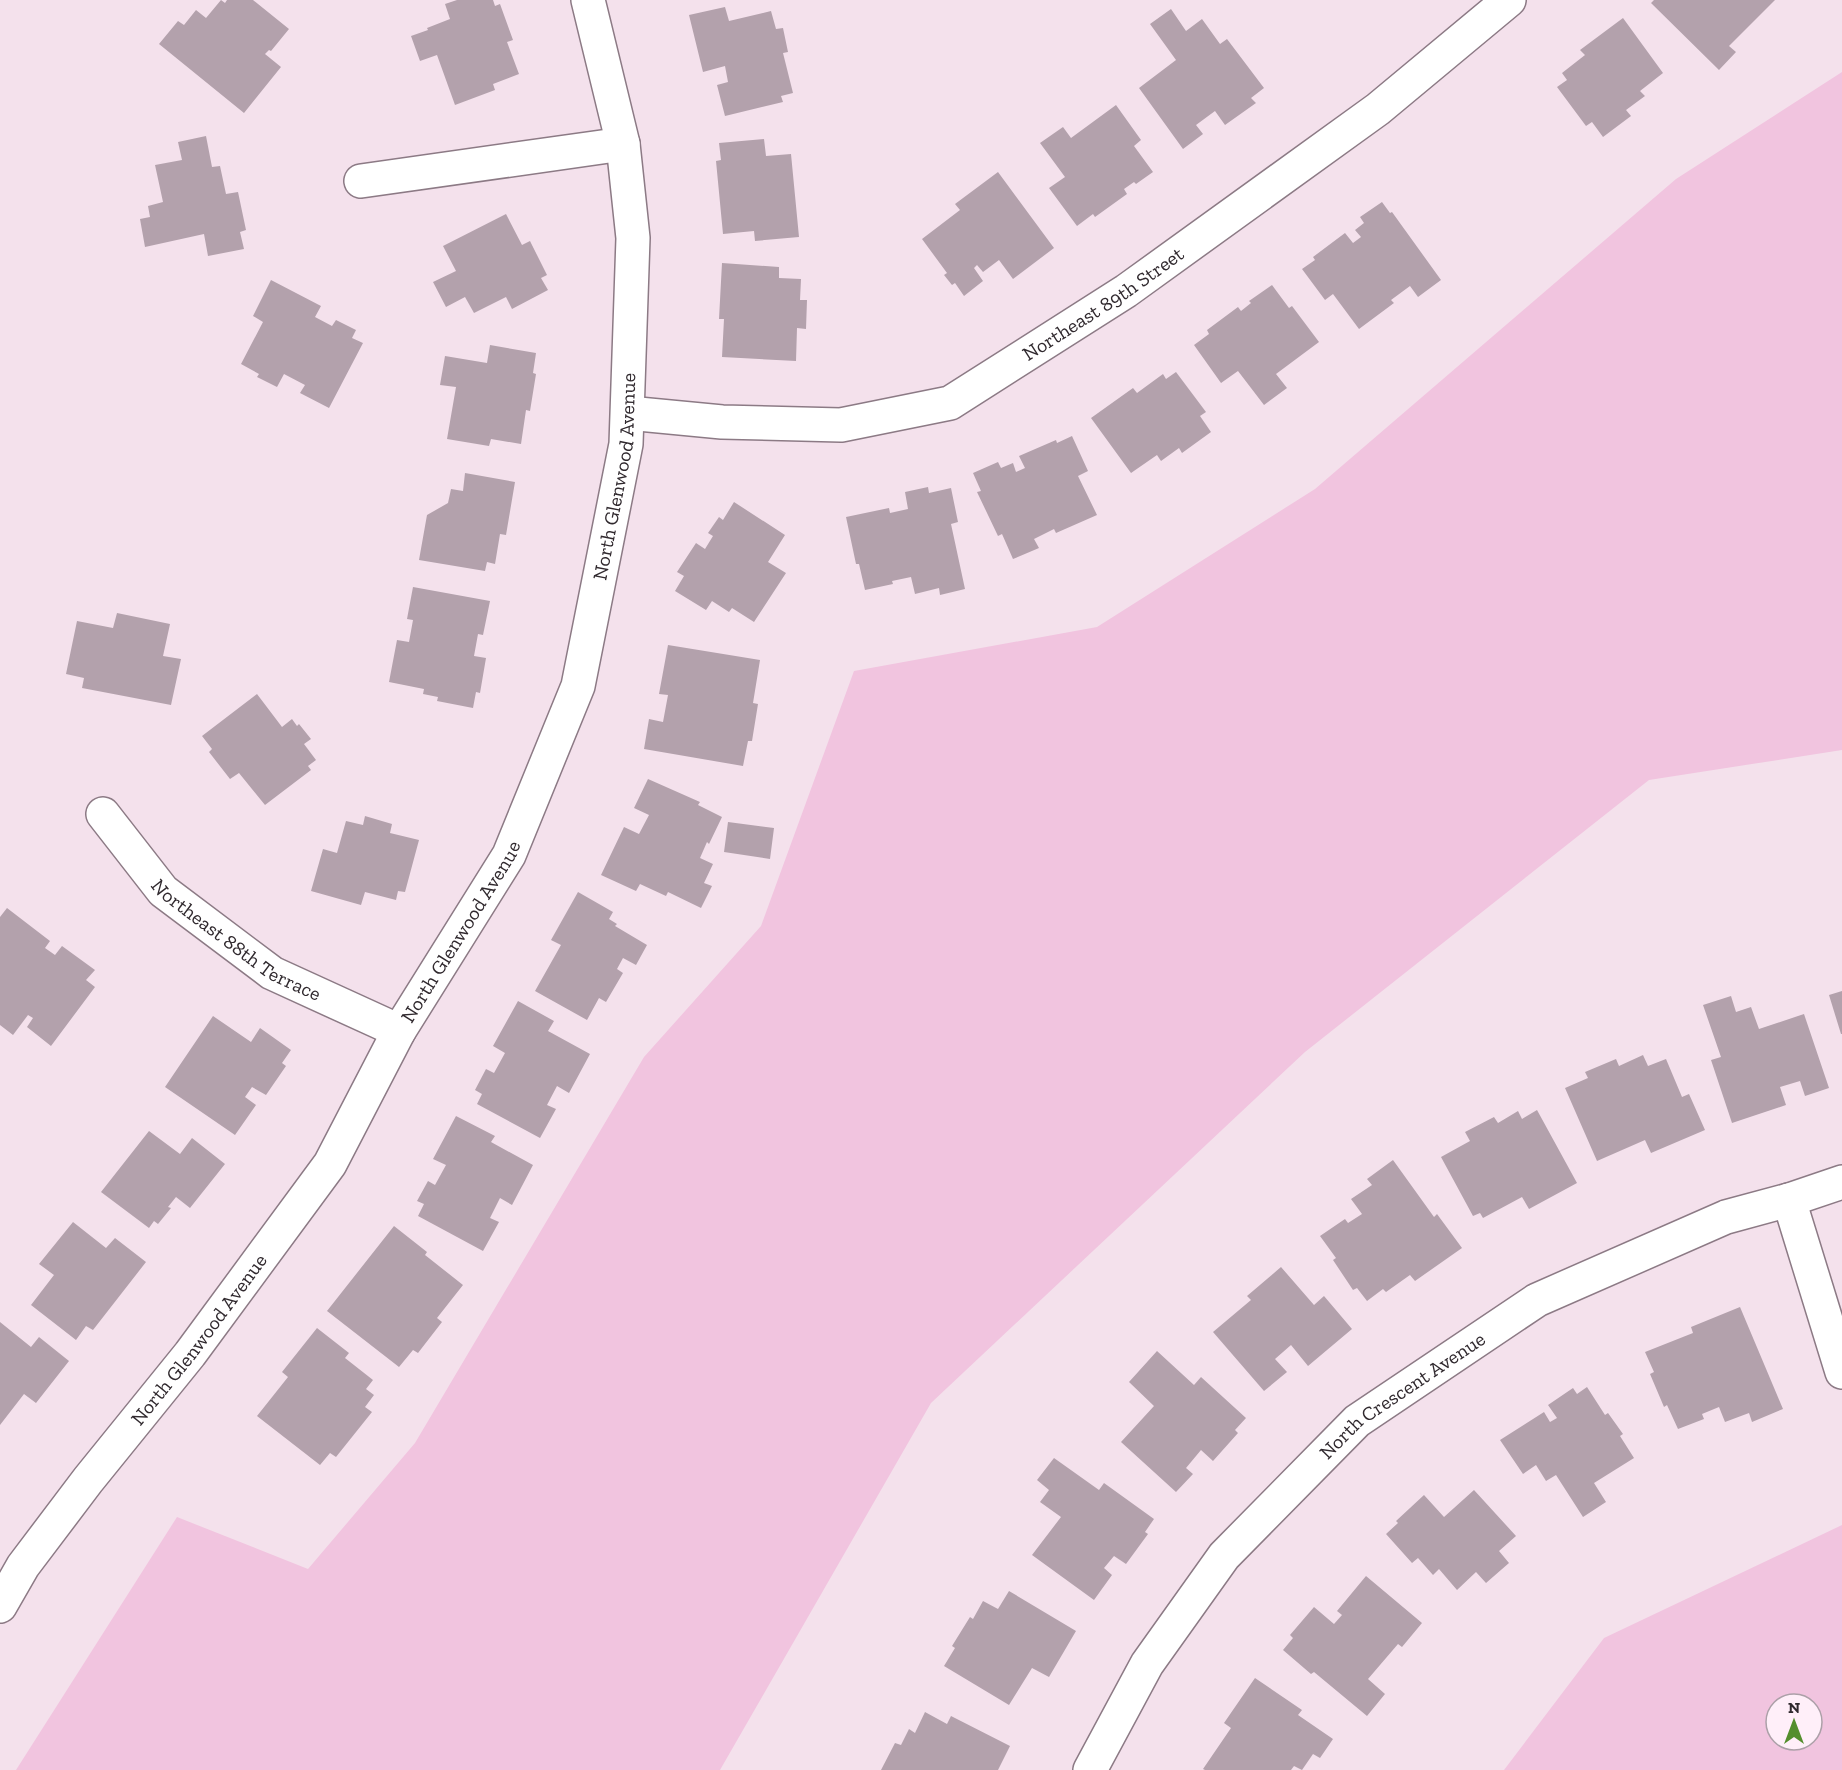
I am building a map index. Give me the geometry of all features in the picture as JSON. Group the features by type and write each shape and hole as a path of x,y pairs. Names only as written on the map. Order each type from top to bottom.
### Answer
{"street":[{"name":"North Glenwood Avenue","path":"0,1606 23,1566 88,1480 190,1354 330,1164 399,1031 508,855 578,686 626,444 633,238 623,144 588,0"},
{"name":"Northeast 89th Street","path":"628,413 722,422 841,425 950,403 1136,284 1377,109 1509,0"},
{"path":"361,181 623,144"},
{"name":"Northeast 88th Terrace","path":"103,814 163,891 272,973 399,1031"},
{"name":"North Crescent Avenue","path":"1090,1770 1147,1664 1224,1556 1357,1421 1537,1300 1726,1217 1789,1200 1842,1182"},
{"path":"1789,1200 1842,1372"}],"shaded area":[{"path":"1842,72 1842,750 1649,780 1305,1052 931,1403 720,1770 16,1770 177,1517 308,1569 415,1443 644,1057 761,926 854,671 1097,627 1315,489 1676,179"},
{"path":"1842,1525 1842,1770 1504,1770 1604,1638"}],"building":[{"path":"221,0 225,3 227,0 253,0 289,29 271,51 265,54 281,67 244,113 159,44 178,21 184,25 196,10 206,18"},
{"path":"457,0 493,0 495,6 500,4 513,40 507,42 519,74 493,84 495,90 455,105 437,55 420,61 411,36 450,19 445,4"},
{"path":"1654,0 1775,0 1729,46 1736,52 1719,70 1651,3"},
{"path":"725,7 729,21 771,11 776,29 783,28 788,52 783,53 793,93 781,96 783,102 725,116 717,85 728,82 725,66 703,72 689,15"},
{"path":"1171,9 1186,31 1202,19 1220,44 1227,39 1264,88 1251,98 1256,103 1225,125 1215,111 1196,125 1203,134 1183,149 1139,88 1176,60 1150,24"},
{"path":"1623,18 1663,73 1640,91 1645,96 1626,110 1631,116 1603,137 1592,122 1586,126 1557,87 1567,80 1562,73 1585,55 1580,50"},
{"path":"1116,105 1141,140 1134,146 1153,172 1124,189 1127,194 1095,217 1093,214 1077,226 1049,188 1065,177 1040,143 1063,127 1071,138"},
{"path":"206,136 212,167 220,166 226,194 238,192 246,230 240,232 244,249 208,256 204,234 145,247 140,219 150,217 148,206 163,202 155,165 182,160 178,142"},
{"path":"764,139 766,156 791,154 799,237 755,241 754,231 723,234 716,161 721,160 719,143"},
{"path":"998,172 1054,248 1013,279 999,260 983,272 977,265 974,268 983,281 964,296 955,283 952,285 944,275 947,273 922,239 960,210 955,204"},
{"path":"1382,202 1390,213 1392,212 1441,280 1418,297 1410,286 1391,300 1394,303 1359,329 1333,294 1325,300 1302,269 1315,260 1313,257 1345,233 1353,243 1361,237 1355,230 1364,223 1360,217"},
{"path":"506,214 522,245 530,241 547,275 541,278 548,290 512,309 506,297 474,313 465,297 446,307 433,282 456,271 443,246"},
{"path":"722,263 779,267 779,278 801,279 800,300 807,300 806,329 797,328 796,361 722,357 724,319 719,319"},
{"path":"271,280 321,306 315,317 332,326 336,320 356,330 352,338 363,343 329,408 300,393 305,385 284,374 277,387 257,377 259,374 241,364 263,322 253,316"},
{"path":"1272,285 1289,308 1292,306 1319,342 1276,374 1287,388 1264,405 1238,371 1221,383 1194,345 1209,334 1207,330 1238,307 1241,311 1251,303 1249,301"},
{"path":"490,345 536,353 533,373 536,374 530,411 526,410 521,444 491,439 489,446 447,439 456,387 440,385 445,356 487,363"},
{"path":"1176,372 1206,412 1200,416 1211,432 1182,453 1179,448 1161,461 1157,455 1131,473 1091,418 1133,388 1137,393 1163,374 1166,379"},
{"path":"1072,436 1088,471 1078,476 1097,515 1056,533 1054,529 1034,539 1039,548 1013,559 1002,534 998,536 977,492 981,491 973,473 998,462 1001,468 1013,463 1016,472 1025,468 1019,456 1056,440 1057,443"},
{"path":"465,473 515,482 506,535 500,534 495,564 487,562 485,571 419,560 427,515 448,503 451,489 463,491"},
{"path":"928,487 929,493 951,488 958,522 951,524 965,589 940,595 939,588 915,594 911,577 892,581 893,584 865,590 859,564 856,564 846,517 889,508 890,513 908,509 905,492"},
{"path":"734,502 785,535 768,562 786,573 754,622 732,608 729,612 712,601 706,610 675,591 684,576 677,572 696,543 705,549 713,536 708,533 719,517 723,520"},
{"path":"413,587 490,601 483,635 478,634 474,656 486,658 480,693 476,692 473,708 437,701 438,697 423,694 424,689 389,682 397,640 409,642 413,620 407,619"},
{"path":"117,613 170,624 163,656 181,659 171,705 82,688 84,678 66,674 77,621 113,628"},
{"path":"668,645 760,660 753,703 758,704 752,741 748,741 743,766 644,749 649,719 663,722 668,695 659,694"},
{"path":"257,694 282,727 292,719 297,726 299,724 311,739 304,744 316,760 308,766 311,770 265,805 239,773 230,779 209,752 212,749 202,736"},
{"path":"648,779 700,802 698,805 722,817 700,858 713,864 704,883 712,886 701,908 668,892 666,896 640,884 636,891 601,875 624,827 639,834 649,815 634,808"},
{"path":"365,816 392,824 390,833 419,840 405,892 398,891 396,900 365,892 361,905 311,891 323,849 337,853 346,821 363,825"},
{"path":"728,822 774,828 770,859 724,852"},
{"path":"578,892 613,912 609,919 617,924 615,926 647,945 636,965 623,958 617,969 623,973 606,1002 599,998 587,1020 535,991 561,945 551,940"},
{"path":"7,908 50,941 45,948 55,955 62,946 95,970 86,980 95,987 51,1046 27,1027 33,1018 28,1015 13,1035 0,1025 0,917"},
{"path":"1842,991 1842,1034 1841,1034 1829,995"},
{"path":"1731,996 1736,1012 1751,1007 1759,1029 1804,1014 1829,1088 1805,1096 1800,1081 1780,1087 1786,1105 1732,1123 1711,1060 1721,1057 1703,1005"},
{"path":"518,1001 554,1021 548,1031 590,1054 569,1093 557,1086 547,1105 556,1109 540,1138 477,1104 482,1094 475,1090 486,1069 494,1073 505,1053 493,1046"},
{"path":"213,1016 251,1042 260,1028 291,1050 282,1063 286,1066 266,1095 252,1087 245,1097 256,1105 235,1135 165,1087"},
{"path":"1643,1055 1648,1066 1666,1059 1682,1097 1689,1094 1705,1130 1651,1153 1645,1140 1597,1161 1565,1088 1588,1078 1585,1072 1616,1059 1619,1066"},
{"path":"1537,1110 1577,1183 1529,1209 1522,1197 1483,1218 1480,1213 1473,1216 1441,1157 1470,1141 1465,1132 1494,1117 1498,1123 1518,1111 1522,1119"},
{"path":"456,1116 495,1136 491,1142 533,1165 512,1205 500,1198 490,1218 499,1222 483,1251 418,1216 424,1204 417,1201 428,1181 435,1185 446,1165 433,1159"},
{"path":"149,1131 180,1154 192,1138 225,1164 190,1208 176,1197 168,1207 171,1208 158,1224 154,1221 149,1228 101,1192"},
{"path":"1393,1160 1434,1217 1437,1214 1462,1248 1415,1281 1410,1275 1386,1292 1383,1289 1367,1301 1357,1288 1353,1290 1333,1260 1336,1258 1320,1236 1345,1219 1348,1223 1362,1214 1351,1199 1372,1185 1367,1179"},
{"path":"73,1222 106,1248 115,1238 146,1262 93,1330 86,1326 76,1340 31,1305 54,1275 39,1264"},
{"path":"394,1226 427,1252 425,1255 463,1285 437,1318 442,1322 418,1353 413,1350 399,1367 327,1311"},
{"path":"1281,1267 1314,1305 1324,1296 1352,1329 1308,1366 1291,1345 1275,1359 1287,1372 1264,1391 1213,1332 1251,1300 1247,1296"},
{"path":"1740,1307 1783,1409 1752,1422 1749,1413 1725,1422 1719,1407 1702,1414 1704,1419 1678,1429 1667,1405 1664,1407 1650,1374 1654,1372 1645,1352 1693,1333 1691,1327"},
{"path":"0,1322 31,1347 39,1337 69,1361 36,1403 24,1394 0,1425"},
{"path":"317,1328 349,1353 345,1358 373,1380 366,1389 374,1395 365,1407 372,1412 336,1457 330,1453 320,1465 257,1416 288,1377 282,1372"},
{"path":"1157,1351 1194,1385 1201,1377 1246,1418 1235,1430 1238,1433 1213,1461 1201,1450 1186,1468 1193,1474 1176,1492 1121,1442 1154,1406 1129,1382"},
{"path":"1587,1387 1605,1415 1608,1413 1623,1434 1620,1436 1634,1458 1594,1483 1606,1502 1583,1517 1556,1475 1546,1481 1536,1465 1523,1474 1500,1440 1544,1412 1550,1422 1557,1418 1548,1405 1573,1388 1577,1394"},
{"path":"1054,1458 1099,1490 1104,1483 1154,1519 1145,1532 1148,1534 1126,1564 1114,1556 1104,1568 1112,1575 1094,1600 1032,1555 1061,1517 1040,1502 1049,1490 1037,1480"},
{"path":"1474,1490 1516,1536 1499,1551 1509,1563 1486,1583 1476,1572 1457,1590 1439,1569 1433,1575 1418,1558 1412,1563 1386,1534 1398,1523 1396,1521 1424,1495 1444,1517"},
{"path":"1366,1576 1422,1623 1402,1647 1398,1644 1368,1679 1385,1694 1367,1716 1314,1672 1311,1674 1283,1650 1293,1638 1290,1635 1314,1607 1334,1624 1342,1615 1337,1611"},
{"path":"1009,1591 1076,1631 1049,1677 1032,1668 1009,1705 944,1666 955,1648 952,1646 970,1617 973,1619 983,1601 998,1609"},
{"path":"1255,1678 1302,1710 1298,1715 1333,1739 1320,1758 1313,1754 1302,1770 1294,1766 1291,1770 1203,1769 1231,1728 1224,1723"},
{"path":"925,1712 947,1724 951,1716 1010,1746 998,1770 881,1770 895,1743 901,1745 909,1729 915,1733"}]}
